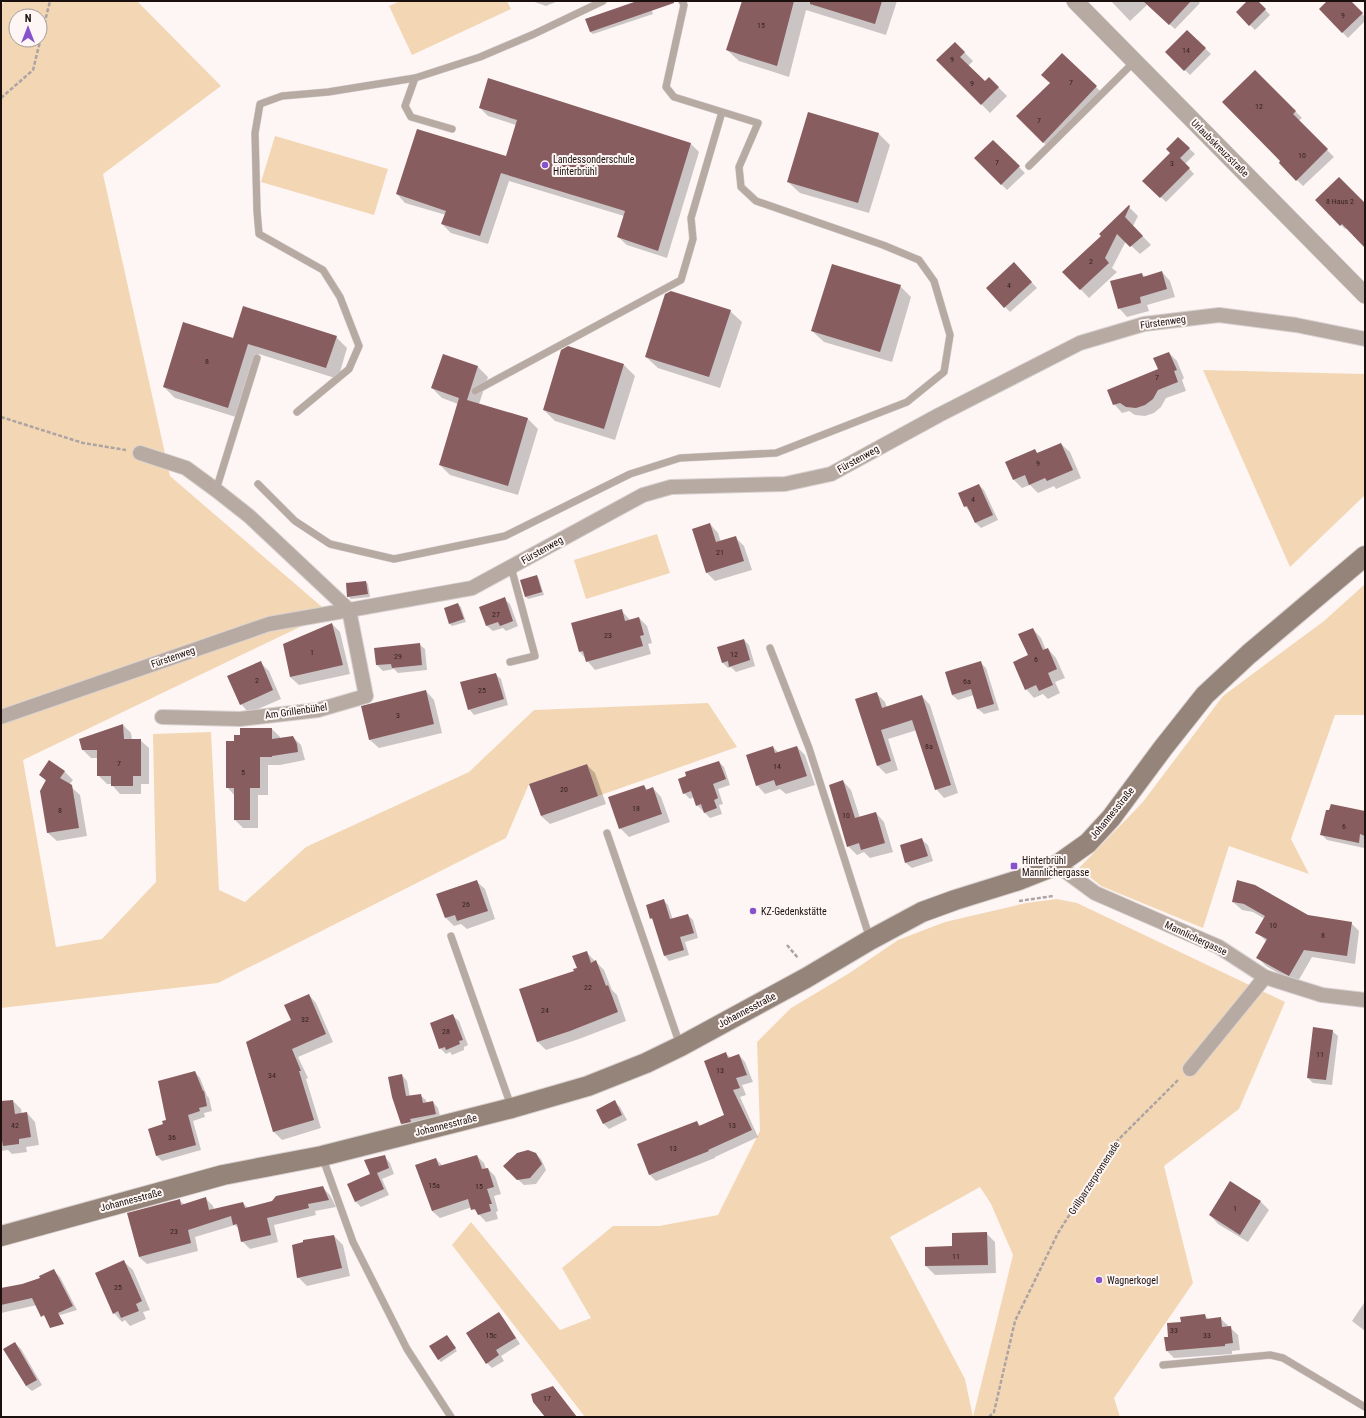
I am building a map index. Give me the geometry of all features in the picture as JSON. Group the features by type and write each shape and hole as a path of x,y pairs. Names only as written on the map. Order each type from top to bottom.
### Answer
{"main road":[{"name":"Johannesstraße","path":"1,1236 223,1175 322,1156 512,1108 588,1086 646,1063 681,1046 806,978 870,940 922,912 1019,880 1057,865 1088,842 1111,818 1205,695 1249,654 1365,556"}],"street":[{"name":"Urlaubskreuzstraße","path":"1075,1 1365,295"},
{"name":"Fürstenweg","path":"1,717 269,624 472,588 643,495 671,487 785,484 831,474 939,415 1080,343 1144,324 1219,315 1296,325 1365,339"},
{"path":"140,453 186,468 216,490 249,516 349,610"},
{"name":"Am Grillenbühel","path":"162,717 248,718 318,710 366,696 349,610"},
{"name":"Mannlichergasse","path":"1057,865 1095,893 1219,947 1265,977 1322,995 1365,1000"},
{"path":"1190,1069 1265,977"}],"lane":[{"path":"297,412 349,369 359,346 340,297 323,270 260,234 257,211 255,133 260,104 282,96 328,92 415,78 480,57 534,34 603,1"},
{"path":"258,484 295,521 330,544 394,559 505,536 630,474 680,458 776,453 907,402 944,372 950,335 934,281 919,260 883,245 756,201 741,187 739,167 758,123 674,97 666,87 684,5 682,1"},
{"path":"1029,166 1135,61"},
{"path":"415,78 405,106 411,117 452,129"},
{"path":"475,391 681,280 693,239 692,218 722,112"},
{"path":"216,490 257,358"},
{"path":"510,567 535,656 510,662"},
{"path":"770,648 808,748 870,940"},
{"path":"607,833 681,1046"},
{"path":"450,936 512,1108"},
{"path":"322,1156 353,1242 407,1349 451,1417"},
{"path":"1163,1365 1270,1356 1283,1358 1365,1407"}],"path":[{"path":"1,98 33,70 50,1"},
{"path":"1,417 83,443 140,453"},
{"path":"787,944 798,958"},
{"name":"Grillparzerpromenade","path":"989,1417 994,1412 1015,1321 1058,1233 1114,1144 1190,1069"}],"shaded area":[{"path":"7,1 137,1 221,86 103,174 170,476 329,613 23,760 56,947 102,939 156,882 153,734 211,732 219,890 245,902 306,847 469,772 534,710 708,703 737,747 598,796 587,764 529,784 506,838 218,983 1,1008 1,4"},
{"path":"400,1 507,1 511,9 412,55 389,6"},
{"path":"275,136 388,169 374,215 261,182"},
{"path":"1203,370 1365,374 1365,495 1290,567"},
{"path":"657,534 670,573 586,599 574,560"},
{"path":"1365,584 1365,715 1335,715 1291,839 1309,874 1229,846 1203,928 1101,886 1079,868 1142,803 1223,696 1324,621"},
{"path":"1057,899 1077,903 1285,1002 1239,1109 1164,1166 1193,1283 1114,1398 1120,1417 585,1417 452,1245 471,1222 560,1330 591,1318 562,1268 613,1226 659,1226 718,1215 760,1131 757,1042 791,1008 848,974 898,940 945,922 1026,903","holes":["980,1187 991,1204 1013,1255 973,1417 965,1379 890,1237"]}],"building":[{"path":"637,1 674,1 674,3 590,32 585,19"},
{"path":"742,1 794,1 777,66 726,50"},
{"path":"810,1 882,1 875,24 810,4"},
{"path":"1143,1 1191,1 1169,25"},
{"path":"1247,1 1258,1 1266,9 1249,26 1236,12"},
{"path":"1327,1 1351,1 1363,13 1342,33 1319,9"},
{"path":"1187,30 1206,48 1184,71 1165,52"},
{"path":"955,42 965,52 960,57 985,81 989,77 999,87 981,105 936,60"},
{"path":"1062,53 1097,86 1043,143 1016,116 1050,83 1041,75"},
{"path":"1255,70 1296,111 1293,114 1328,149 1296,181 1279,163 1280,161 1222,102"},
{"name":"Landessonderschule Hinterbrühl","path":"488,78 691,143 658,251 617,237 625,211 501,173 480,236 441,224 446,211 396,194 417,129 506,156 517,120 479,108"},
{"path":"808,112 879,133 858,203 787,182"},
{"path":"1178,137 1190,148 1180,158 1190,168 1160,198 1142,181 1170,153 1166,149"},
{"path":"993,140 1020,166 1001,185 974,158"},
{"path":"1339,177 1365,203 1365,248 1342,224 1340,226 1315,200"},
{"path":"1129,205 1130,206 1125,217 1143,236 1130,247 1117,234 1105,258 1109,263 1080,290 1062,272 1101,236 1099,234"},
{"path":"1014,262 1032,282 1004,308 986,288"},
{"path":"832,264 901,285 880,352 811,331"},
{"path":"1162,271 1167,289 1140,297 1141,303 1118,309 1110,281 1142,273 1143,277"},
{"path":"671,291 731,310 709,377 645,357 665,294"},
{"path":"243,306 337,336 326,368 248,344 228,408 163,387 183,322 233,338"},
{"path":"568,346 624,364 604,429 543,410 561,350"},
{"path":"1169,352 1177,370 1174,371 1178,382 1158,390 1153,399 1145,405 1136,408 1126,407 1120,403 1113,405 1107,390 1158,369 1153,358"},
{"path":"443,354 478,366 467,400 528,418 508,486 439,465 459,398 431,388"},
{"path":"1061,443 1073,470 1047,481 1045,478 1029,485 1025,475 1013,480 1005,462 1035,449 1037,453"},
{"path":"979,484 993,515 975,523 967,506 964,507 958,493"},
{"path":"710,523 716,542 736,536 744,561 706,573 692,529"},
{"path":"537,575 542,592 525,597 520,580"},
{"path":"366,581 368,594 347,597 346,583"},
{"path":"505,597 513,621 500,626 498,622 486,626 479,607"},
{"path":"458,603 464,619 449,624 444,608"},
{"path":"622,609 625,621 639,617 644,635 640,636 643,646 586,662 583,651 579,652 571,623"},
{"path":"332,623 343,665 290,677 283,644"},
{"path":"1033,628 1043,650 1048,648 1057,669 1048,673 1053,685 1039,691 1036,685 1025,690 1013,662 1028,655 1018,634"},
{"path":"744,639 750,660 729,667 728,661 722,663 717,647"},
{"path":"420,643 422,665 392,668 391,664 376,665 374,648"},
{"path":"261,661 273,690 240,705 227,676"},
{"path":"981,661 994,704 977,709 971,689 952,695 945,672"},
{"path":"496,673 504,699 468,710 460,682"},
{"path":"426,690 434,724 369,740 361,706"},
{"path":"877,692 882,708 922,695 951,785 935,790 912,720 881,730 891,761 877,766 855,699"},
{"path":"123,724 124,739 141,739 141,776 133,776 133,786 111,786 111,776 97,776 97,750 82,750 79,739"},
{"path":"240,728 272,728 272,739 293,736 297,744 298,752 272,757 260,757 260,788 250,788 250,820 234,820 234,788 226,788 226,741 234,741 234,735 240,735"},
{"path":"773,746 775,753 797,746 807,776 776,786 774,780 756,786 746,755"},
{"path":"49,760 65,771 60,778 72,785 79,828 47,833 40,791 46,780 39,775"},
{"path":"719,761 726,779 713,784 718,798 714,800 717,808 704,813 701,804 696,806 691,791 683,794 678,779 686,776 685,772"},
{"path":"587,764 598,796 541,816 529,784"},
{"path":"843,780 855,818 876,812 885,843 861,850 859,843 847,847 829,785"},
{"path":"644,785 646,790 653,787 662,814 619,829 608,797"},
{"path":"1331,804 1365,811 1365,836 1360,834 1359,843 1320,835 1326,810 1329,810"},
{"path":"922,838 928,856 905,863 900,845"},
{"path":"477,880 488,911 457,921 455,915 445,918 436,894"},
{"path":"1237,880 1255,885 1308,915 1352,922 1347,956 1304,950 1289,976 1256,958 1267,939 1255,933 1265,916 1244,904 1232,902"},
{"path":"664,899 670,919 688,914 694,933 680,937 684,950 664,956 652,918 650,919 646,905"},
{"path":"587,951 591,963 596,960 606,986 608,985 618,1012 537,1042 519,989 574,971 573,969 577,968 572,956"},
{"path":"309,994 326,1034 292,1049 301,1071 299,1071 314,1120 273,1132 246,1042 291,1020 284,1005"},
{"path":"453,1014 463,1040 459,1041 460,1044 446,1050 445,1047 439,1049 430,1023"},
{"path":"1313,1027 1333,1030 1326,1080 1307,1078"},
{"path":"726,1052 728,1058 739,1054 747,1075 736,1078 740,1088 733,1090 752,1130 708,1150 709,1151 649,1175 637,1144 697,1121 699,1126 724,1115 704,1061"},
{"path":"195,1071 204,1091 207,1106 199,1108 200,1111 188,1115 196,1145 156,1156 148,1129 163,1124 162,1121 166,1120 158,1081"},
{"path":"402,1074 406,1096 421,1094 423,1103 433,1101 436,1114 410,1119 411,1122 401,1124 392,1097 388,1077"},
{"path":"13,1100 15,1114 27,1112 31,1137 19,1139 19,1144 3,1146 1,1135 1,1101"},
{"path":"615,1100 622,1115 603,1124 596,1110"},
{"path":"528,1150 536,1153 542,1164 530,1178 517,1180 503,1166 517,1153"},
{"path":"385,1155 389,1168 377,1173 384,1189 355,1202 347,1184 370,1174 364,1160"},
{"path":"477,1155 482,1169 488,1168 494,1187 487,1189 492,1204 489,1204 491,1211 478,1215 475,1209 471,1210 468,1199 432,1211 415,1165 436,1158 439,1166"},
{"path":"1230,1181 1261,1201 1240,1235 1209,1215"},
{"path":"323,1186 329,1200 308,1204 309,1208 267,1218 271,1235 241,1242 237,1224 233,1225 231,1216 188,1230 191,1243 139,1257 127,1213 180,1199 181,1205 206,1197 209,1210 243,1202 245,1208 272,1201 276,1196"},
{"path":"987,1232 988,1265 925,1266 925,1247 952,1246 952,1233"},
{"path":"334,1235 342,1268 297,1278 292,1245 303,1242 303,1240"},
{"path":"124,1260 142,1301 136,1304 139,1311 121,1318 118,1311 113,1314 95,1273"},
{"path":"54,1269 73,1306 58,1313 64,1324 50,1328 44,1315 41,1317 32,1298 1,1305 1,1288 22,1284 40,1278 39,1276"},
{"path":"499,1312 516,1338 496,1350 499,1355 486,1364 466,1333"},
{"path":"1205,1314 1206,1319 1221,1317 1222,1327 1231,1326 1233,1343 1225,1344 1225,1346 1166,1351 1164,1337 1168,1337 1167,1323 1181,1322 1180,1317"},
{"path":"447,1335 456,1348 438,1360 429,1346"},
{"path":"15,1342 37,1380 26,1386 3,1349"},
{"path":"553,1386 577,1417 545,1417 533,1402 531,1394"}],"place":[{"name":"Landessonderschule Hinterbrühl","path":"545,165"},
{"name":"Hinterbrühl Mannlichergasse","path":"1014,866"},
{"name":"KZ-Gedenkstätte","path":"753,911"},
{"name":"Wagnerkogel","path":"1099,1280"}]}
